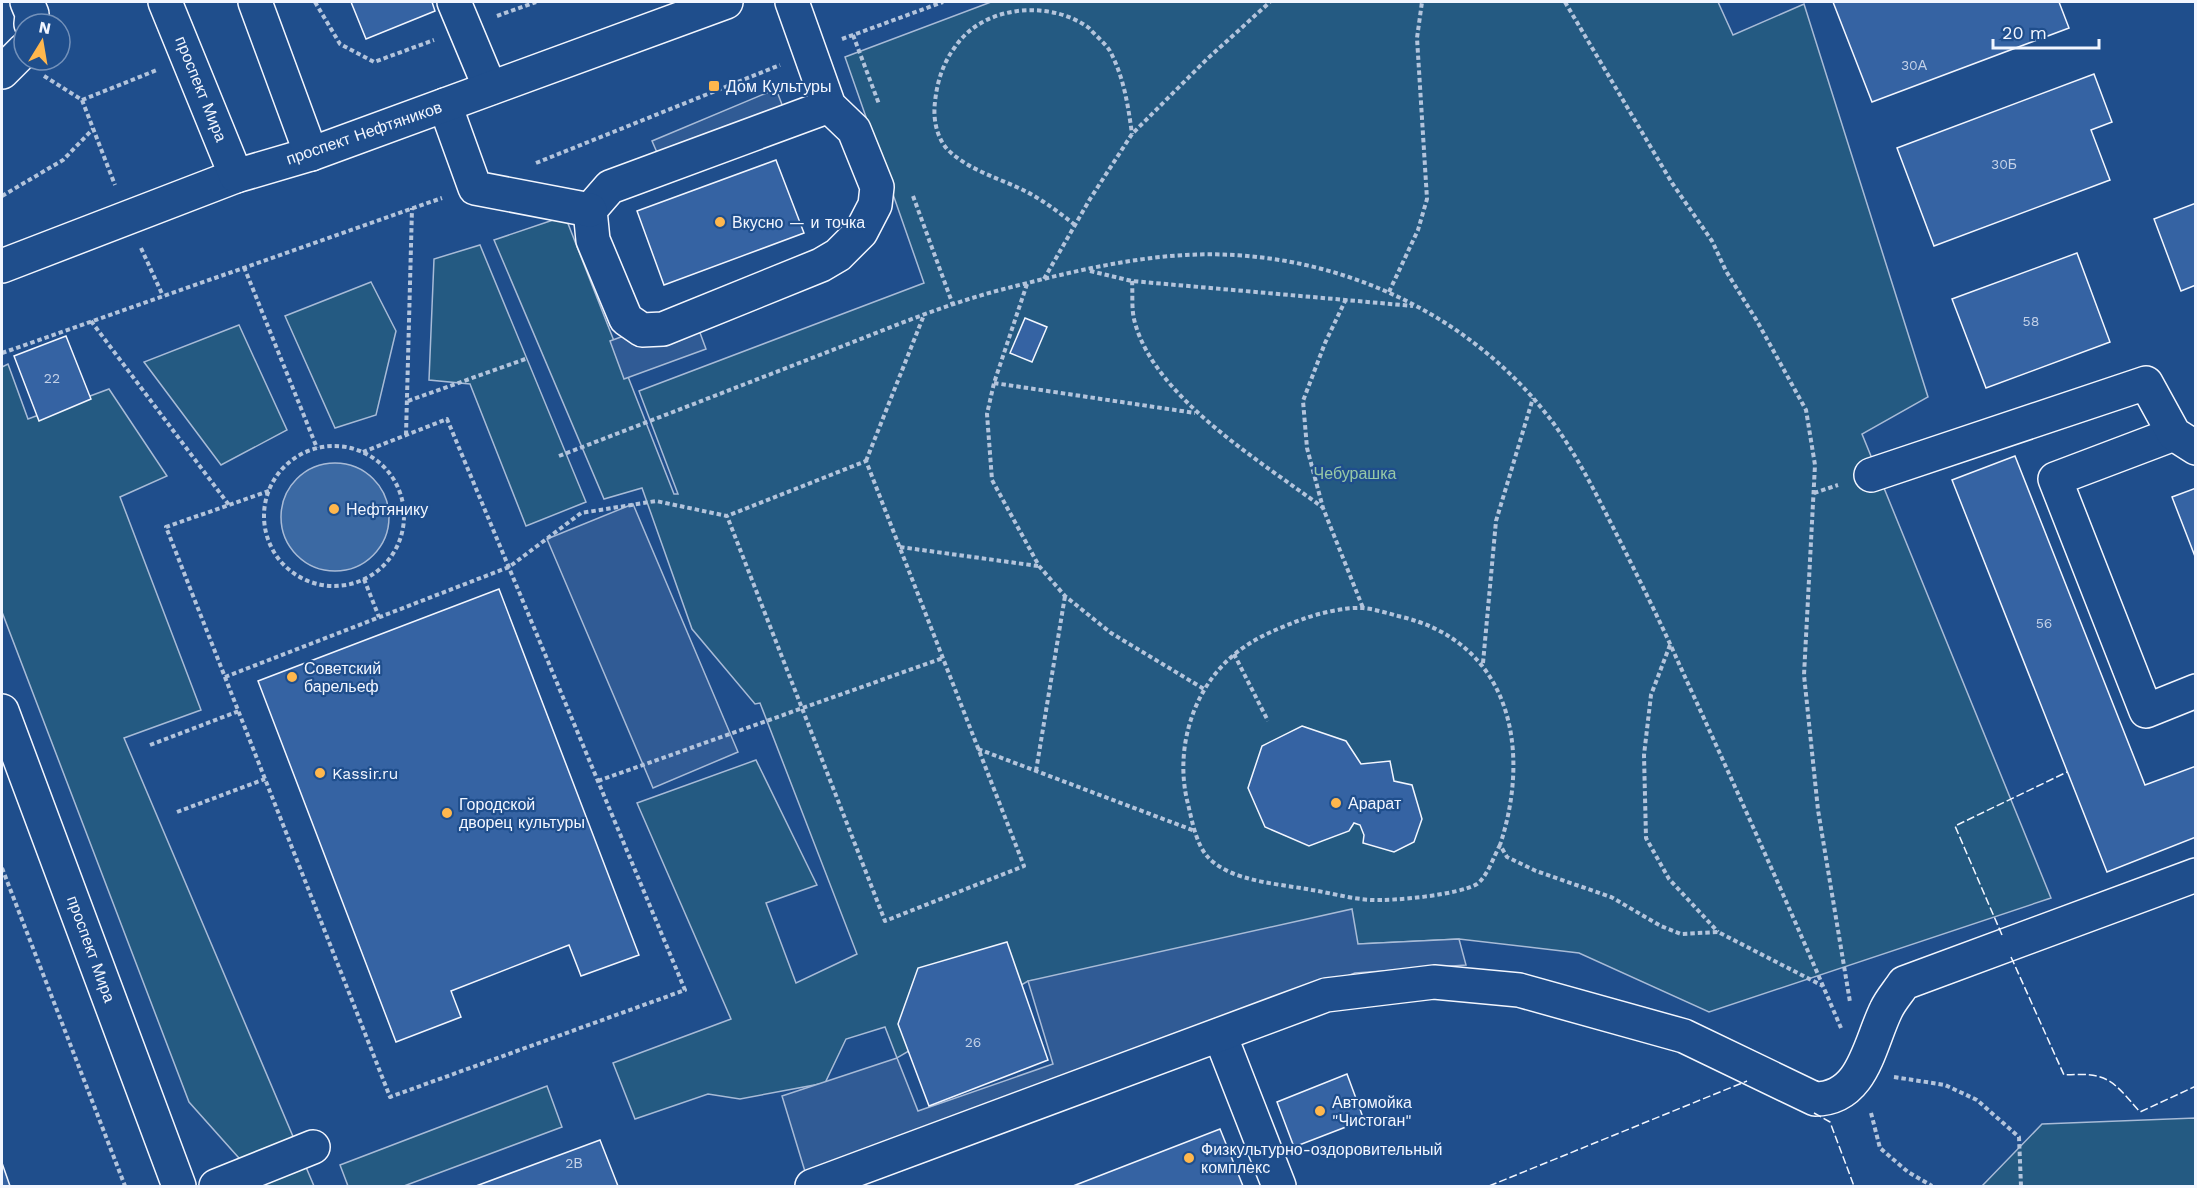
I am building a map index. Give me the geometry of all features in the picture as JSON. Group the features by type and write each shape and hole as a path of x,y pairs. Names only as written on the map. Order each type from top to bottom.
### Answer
{"main road":[{"name":"проспект Мира","path":"165,2 236,176"},
{"path":"255,2 311,154"},
{"path":"454,2 490,88"},
{"name":"проспект Нефтяников","path":"2,266 236,176 311,154 445,105 691,8 726,2"},
{"path":"792,2 829,106 854,130 877,187 875,205 861,232 838,255 821,266 663,329 642,330 626,319 593,240 590,210 610,187 829,106"},
{"path":"445,105 475,188 590,210"},
{"path":"1871,476 2146,383 2185,441 2055,479 2146,711 2196,691"},
{"name":"проспект Мира","path":"2,711 179,1186"},
{"path":"812,1186 1326,995 1434,981 1520,990 1684,1036 1815,1099 1827,1099 1842,1092 1861,1072 1875,1044 1886,1011 1904,983 2196,875"},
{"path":"1220,1035 1279,1186"},
{"path":"216,1186 313,1147"}],"path":[{"path":"315,2 340,44 374,62"},
{"path":"529,166 809,53 943,2"},
{"path":"1044,280 1075,225 1132,134 1206,60 1270,2"},
{"path":"1389,292 1418,230 1427,199 1417,38 1422,2"},
{"path":"1565,2 1660,163 1712,241 1726,271 1757,321 1806,411 1815,465 1804,675 1818,810 1851,1004"},
{"path":"1075,225 1043,201 968,165 946,148 936,130 934,110 943,67 955,46 975,25 998,12 1021,6 1049,5 1077,16 1109,49 1125,86 1132,134"},
{"path":"82,100 162,68"},
{"path":"34,72 82,100 127,218 163,296"},
{"path":"2,196 63,160 93,129"},
{"path":"2,353 412,208 475,188"},
{"path":"406,435 412,208"},
{"path":"559,456 924,315 1027,284 1088,270 1184,255 1241,255 1306,265 1357,279 1417,306 1470,339 1518,380 1556,427 1591,485 1671,645 1861,1072 1880,1148 1908,1172 1932,1186"},
{"path":"244,267 317,448"},
{"path":"1088,270 1132,281 1417,306"},
{"path":"1132,281 1135,322 1151,359 1196,413 1323,508"},
{"path":"1027,284 994,382 987,414 992,480 1039,566 1065,596 1111,633 1204,688"},
{"path":"1346,299 1325,343 1303,401 1306,448 1323,508 1363,608"},
{"path":"727,516 885,921 1024,867 866,461 924,315"},
{"path":"91,321 229,504"},
{"path":"408,401 528,358"},
{"path":"994,382 1196,413"},
{"path":"1483,663 1496,521 1533,398"},
{"path":"269,490 166,526 390,1097 685,990 447,419 363,452"},
{"path":"332,445 355,448 363,452 375,458 392,475 402,495 405,518 401,541 389,561 372,576 351,585 327,587 304,580 285,567 270,548 263,525 264,502 273,479 289,461 317,448 332,445"},
{"path":"225,677 509,567 581,513 656,501 727,516 866,461"},
{"path":"900,547 1039,566"},
{"path":"364,579 379,617"},
{"path":"1036,771 1065,596"},
{"path":"1363,608 1410,619 1448,633 1483,663 1506,705 1513,758 1508,822 1500,845 1479,883 1461,891 1372,900 1247,878 1223,868 1207,856 1195,832 1182,770 1186,735 1204,688 1234,654 1266,633 1314,615 1363,608"},
{"path":"1671,645 1651,695 1644,755 1646,838 1669,879 1718,932 1823,986"},
{"path":"1234,654 1268,721"},
{"path":"598,781 943,658"},
{"path":"150,745 239,711"},
{"path":"978,749 1195,832"},
{"path":"177,812 265,779"},
{"path":"1500,845 1507,857 1536,871 1611,897 1681,934 1718,932"},
{"path":"2,868 125,1186"},
{"path":"1861,1072 1945,1085 1977,1100 2019,1137 2020,1186"}],"green space":[{"name":"Чебурашка","path":"991,2 1718,2 1733,35 1804,4 1928,397 1862,434 2051,898 1709,1012 1579,953 1459,939 1358,944 1028,981 897,1058 885,1027 846,1039 825,1083 740,1099 708,1094 635,1119 613,1063 731,1019 637,803 756,760 817,885 766,903 796,983 857,954 760,703 755,704 692,629 642,488 604,499 494,240 565,216 674,494 678,494 639,391 924,283 845,57"},
{"path":"480,245 586,502 526,526 470,384 429,380 434,259"},
{"path":"371,282 396,331 376,415 335,428 285,316"},
{"path":"239,325 287,430 221,465 144,362"},
{"path":"8,364 28,419 109,389 167,476 120,497 201,710 124,738 314,1186 264,1186 189,1102 2,612 2,367"},
{"path":"547,1086 562,1127 404,1186 348,1186 340,1165"},
{"path":"2195,1118 2195,1186 1982,1186 2042,1124"}],"shaded area":[{"path":"776,89 788,120 665,171 652,141"},
{"path":"692,311 706,349 624,379 610,341"},
{"path":"335,463 356,467 373,479 385,496 389,517 385,538 373,555 356,567 335,571 314,567 297,555 285,538 281,517 285,496 297,479 314,467"},
{"path":"633,504 738,752 653,788 547,539"},
{"path":"1352,909 1358,944 1459,939 1466,965 1355,973 807,1178 782,1096 897,1058 918,1111 1053,1064 1028,981"}],"building":[{"path":"351,2 432,2 435,11 366,39"},
{"path":"1833,2 2059,2 2069,28 1872,102"},
{"path":"2094,74 2112,122 2091,130 2110,180 1934,246 1897,148"},
{"name":"Вкусно — и точка","path":"776,160 804,233 664,285 637,211"},
{"path":"2196,203 2196,285 2181,291 2154,219"},
{"path":"2077,253 2110,342 1986,388 1952,299"},
{"path":"1025,318 1047,327 1032,362 1010,353"},
{"path":"66,336 91,399 39,421 14,356"},
{"path":"2015,456 2145,785 2196,766 2196,837 2107,872 1952,480"},
{"path":"2196,488 2196,559 2172,497"},
{"name":"Городской дворец культуры","path":"499,589 639,955 581,976 569,945 451,991 461,1017 396,1042 258,681"},
{"name":"Арарат","path":"1302,726 1346,741 1361,764 1390,761 1394,781 1412,785 1422,819 1414,842 1394,852 1363,843 1364,835 1360,825 1354,823 1349,831 1309,846 1265,827 1248,788 1262,746"},
{"path":"1007,942 1048,1060 929,1106 898,1024 918,968"},
{"name":"Автомойка \"Чистоган\"","path":"1347,1074 1364,1120 1294,1147 1277,1102"},
{"name":"Физкультурно-оздоровительный комплекс","path":"1220,1129 1243,1186 1073,1186"},
{"path":"600,1140 618,1186 476,1186"},
{"path":"2,1163 10,1186 2,1186"}],"fence":[{"path":"2002,935 1955,826 2067,772"},
{"path":"2011,957 2064,1075 2090,1075 2108,1080 2140,1112 2196,1086"},
{"path":"1489,1186 1747,1081"},
{"path":"1814,1113 1830,1122 1854,1186"}],"place":[{"name":"Дом Культуры","path":"714,86"},
{"name":"Вкусно — и точка","path":"720,222"},
{"name":"Нефтянику","path":"334,509"},
{"name":"Советский барельеф","path":"292,677"},
{"name":"Kassir.ru","path":"320,773"},
{"name":"Арарат","path":"1336,803"},
{"name":"Городской дворец культуры","path":"447,813"},
{"name":"Автомойка \"Чистоган\"","path":"1320,1111"},
{"name":"Физкультурно-оздоровительный комплекс","path":"1189,1158"}]}
